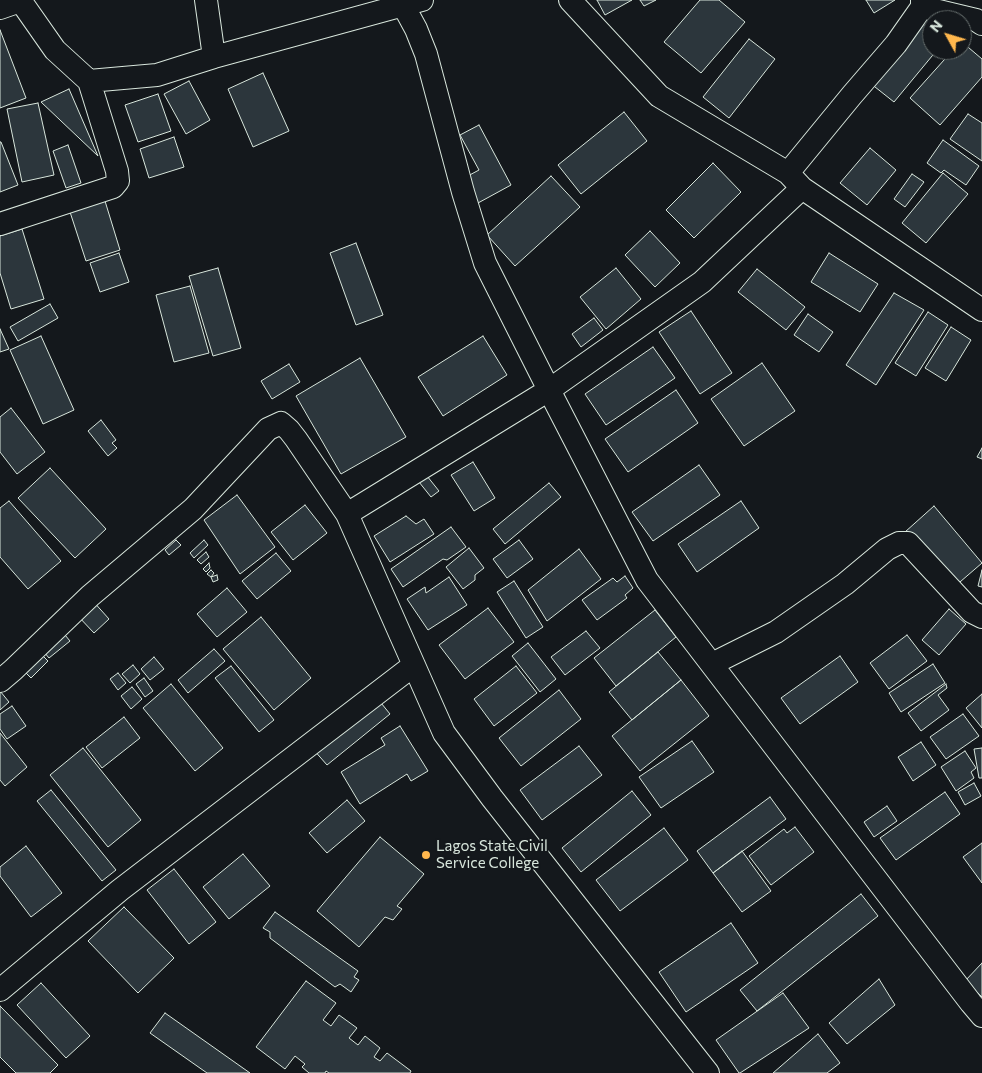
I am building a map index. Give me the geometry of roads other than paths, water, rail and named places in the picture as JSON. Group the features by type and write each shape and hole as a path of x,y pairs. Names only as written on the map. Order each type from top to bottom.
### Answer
{"street":[{"path":"206,0 214,57"},
{"path":"570,0 659,96 795,180 982,310"},
{"path":"89,80 157,75 214,57 412,2 416,30 426,54 463,192 485,263 647,580 982,1016"},
{"path":"0,224 113,187 118,181 117,171 89,80 55,50 13,3"},
{"path":"346,514 549,390 702,282 795,180 852,95 896,44 922,4 976,20 982,24"},
{"path":"0,681 90,596 193,509 268,429 281,423 296,439 346,514 444,733 492,798 708,1073"},
{"path":"712,664 776,632 845,584 887,549 899,543 908,543 972,612 982,617"},
{"path":"0,990 120,890 414,665"}],"place":[{"name":"Lagos State Civil Service College","path":"426,855"}]}
